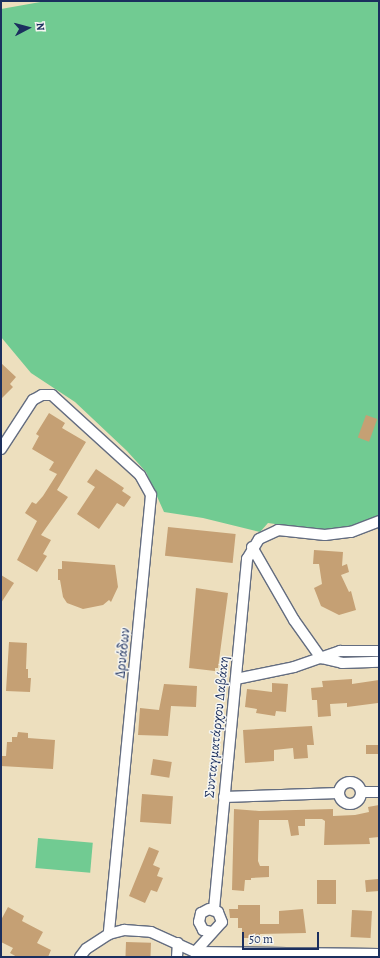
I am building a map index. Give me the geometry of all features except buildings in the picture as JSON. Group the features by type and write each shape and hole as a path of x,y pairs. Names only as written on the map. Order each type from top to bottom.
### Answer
{"street":[{"name":"Δρυάδων","path":"1,449 36,398 48,394 59,399 140,475 151,495 109,934"},
{"path":"379,521 351,532 325,535 278,530 259,539 252,547 294,620 321,658 342,663 379,662"},
{"name":"Συνταγματάρχου Δαβάκη","path":"214,910 247,559 252,547"},
{"path":"236,679 321,658 340,651 379,651"},
{"path":"351,782 358,785 361,792 360,799 351,805 341,800 339,793 344,784 351,782"},
{"path":"361,792 379,792"},
{"path":"224,797 339,793"},
{"path":"197,954 212,932 217,930 222,922 218,912 214,910 205,910 199,917 200,926 212,932"},
{"path":"80,957 86,949 109,934 137,930 178,943 197,954 379,954"},
{"path":"177,957 178,943"}],"green space":[{"path":"46,1 379,1 379,516 348,529 325,531 268,523 260,532 203,518 164,512 146,472 127,451 75,402 31,373 1,337 1,9"},
{"path":"38,838 93,843 90,873 35,868"}]}
